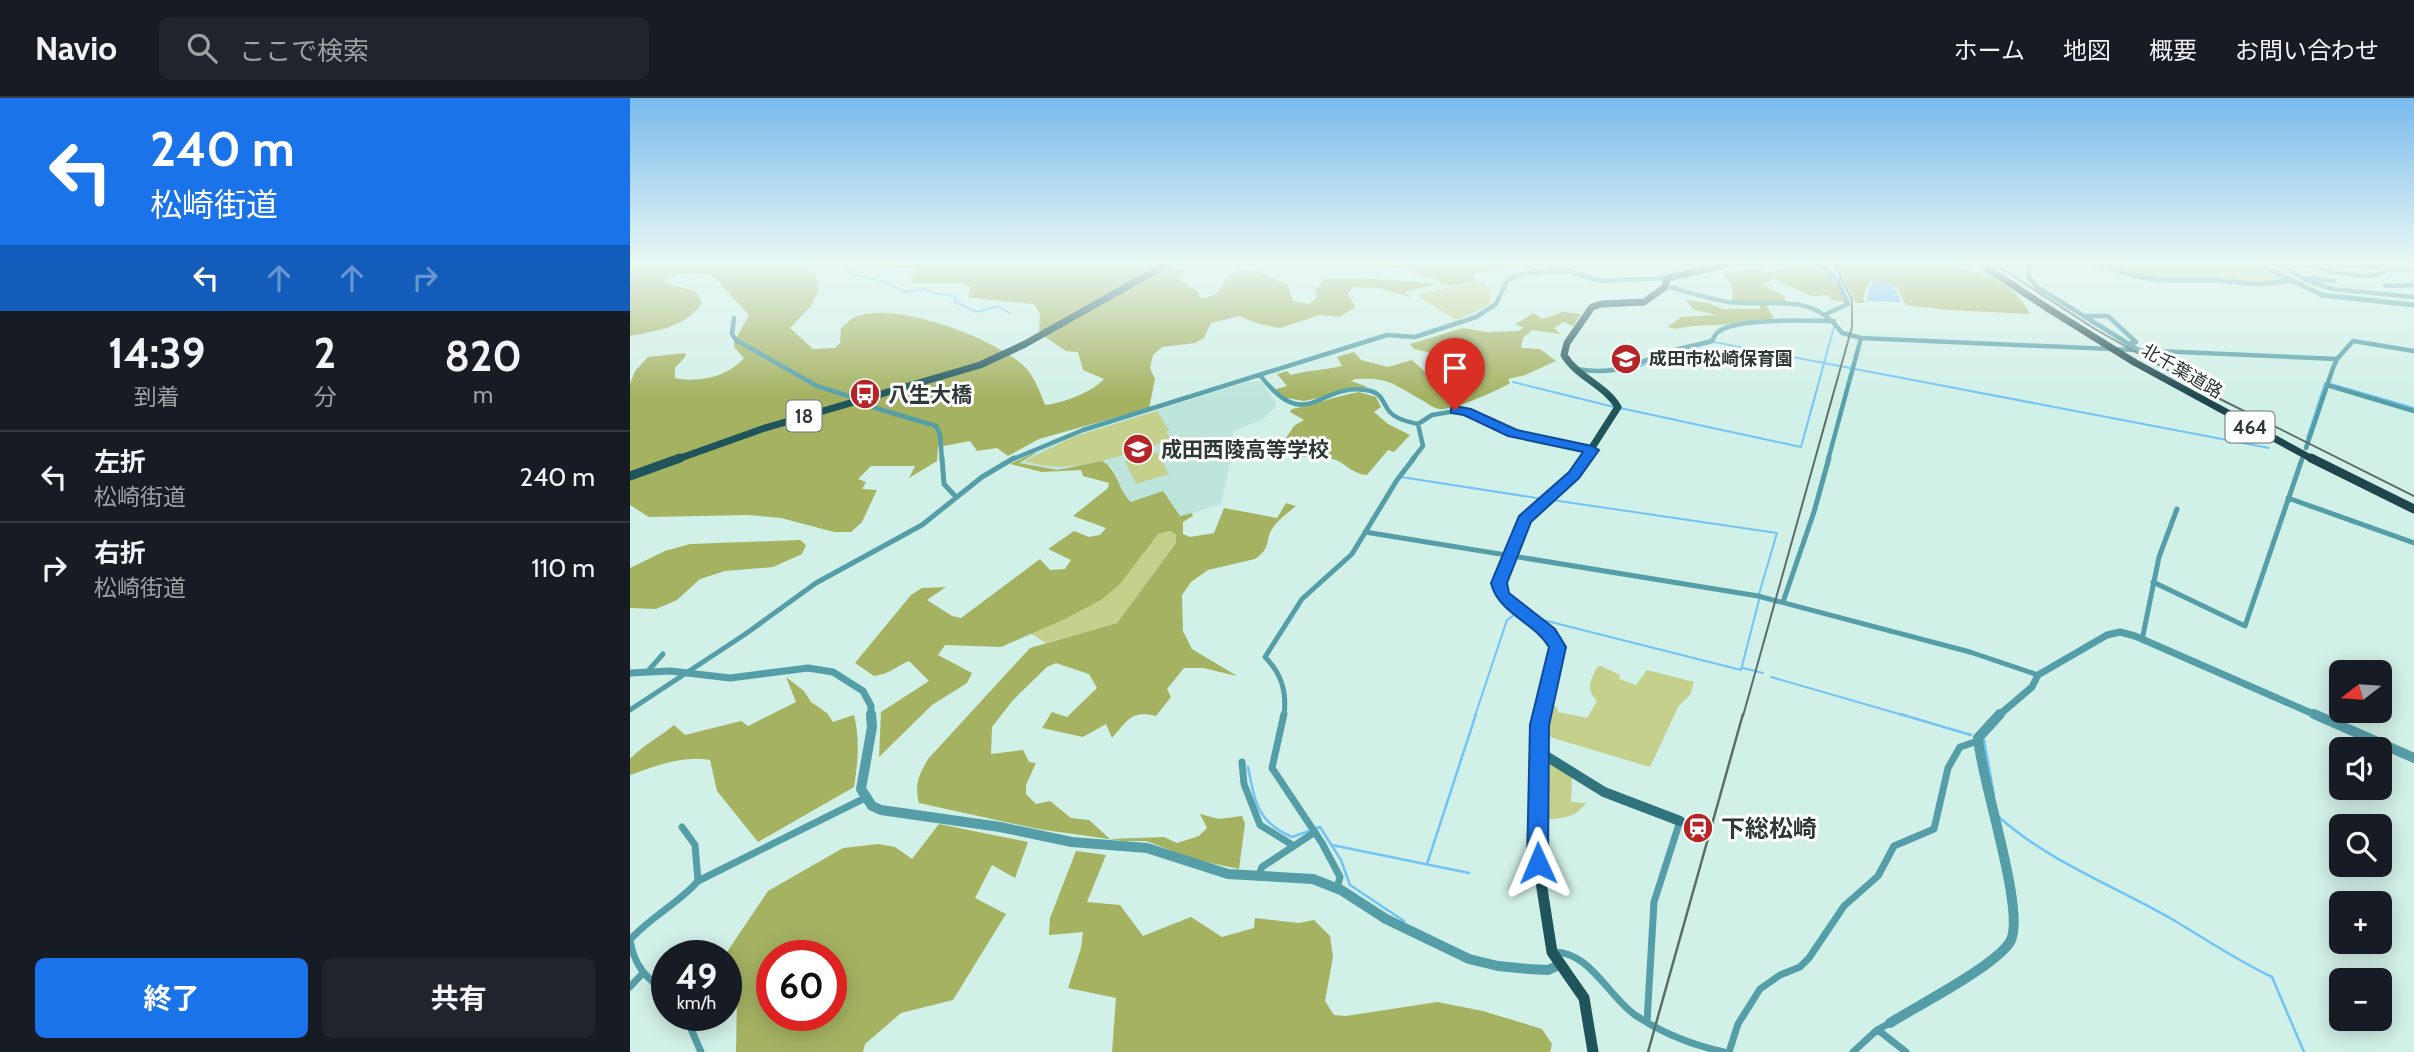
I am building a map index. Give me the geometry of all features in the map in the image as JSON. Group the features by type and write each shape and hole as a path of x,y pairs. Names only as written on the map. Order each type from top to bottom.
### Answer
{"highway":[{"name":"北千葉道路","path":"2052,309 2249,426 2414,509"}],"main road":[{"name":"18","path":"630,476 762,429 980,365 1088,309"},
{"path":"1590,309 1564,350 1566,359 1612,397 1617,405 1592,450 1574,475 1525,519 1499,583 1500,592 1508,601 1549,633 1558,647 1542,710 1538,751 1538,863 1552,952 1584,998 1593,1052"},
{"path":"1538,751 1604,792 1680,821"}],"street":[{"path":"630,710 816,583 922,525 996,467 1043,444 1384,336 1415,337 1476,317 1489,309"},
{"path":"1813,309 1826,314 1842,333 1861,338 2337,359"},
{"path":"1826,314 1838,309"},
{"path":"2071,309 2140,350"},
{"path":"2083,316 2108,316 2136,342 2128,344"},
{"path":"734,318 732,334 740,343 817,386 939,429 944,457 942,482 946,490 957,497"},
{"path":"1577,369 1600,373 1636,366 1668,353 1712,341 1717,332 1728,327 1786,320 1834,321"},
{"path":"1783,602 1814,512 1861,338"},
{"path":"2306,449 2337,359 2353,341 2414,351"},
{"path":"1260,375 1274,396 1286,403 1308,404 1346,393 1370,391 1380,396 1392,414 1418,424"},
{"path":"2327,385 2414,411"},
{"path":"1418,424 1438,412 1462,411 1513,433 1592,450"},
{"path":"1337,888 1340,877 1315,832 1272,768 1287,698 1277,668 1265,657 1302,600 1352,554 1397,480 1423,446 1418,424"},
{"path":"2153,582 2245,626 2302,459"},
{"path":"2288,498 2414,543"},
{"path":"2142,640 2159,557 2177,509"},
{"path":"1365,532 1783,602 1970,652 2038,675"},
{"path":"1853,1052 1878,1030 1982,964 2009,944 2015,935 2015,904 1990,814 1978,741 1980,733 2032,687 2038,675 2107,635 2120,632 2142,640 2414,758"},
{"path":"648,671 663,654"},
{"path":"630,673 688,672 737,678 820,668 833,672 863,691 871,706 873,719 861,777 865,798 872,806 899,815 1000,827 1072,842 1147,848 1210,870 1258,877 1313,879 1337,888 1420,937 1469,959 1529,970 1548,970 1559,965"},
{"path":"1729,1052 1738,1024 1760,989 1780,975 1800,967 1809,958 1844,906 1878,876 1894,846 1934,829 1948,768 1959,747 1978,741"},
{"path":"1242,762 1244,784 1260,825 1294,846"},
{"path":"651,981 642,974 632,958 630,940 639,929 685,897 698,881 865,798"},
{"path":"1647,1021 1654,902 1680,821"},
{"path":"682,827 692,836 698,848 698,881"},
{"path":"1258,877 1262,867 1315,832"},
{"path":"1552,952 1564,951 1577,958 1619,1002 1647,1021 1705,1049 1724,1052"},
{"path":"630,987 642,974"},
{"path":"1878,1030 1906,1052"},
{"path":"692,1031 701,1052"}],"shaded area":[{"name":"成田西陵高等学校","path":"1261,381 1276,403 1275,408 1261,420 1233,431 1232,454 1221,504 1180,517 1131,502 1125,496 1111,466 1058,470 1019,463 1019,460 1073,436 1247,382"}],"green space":[{"path":"630,309 697,309 688,318 670,327 630,336"},
{"path":"743,309 809,309 790,328 813,349 835,348 840,343 841,328 853,318 870,313 917,317 968,334 1011,356 1032,376 1045,405 1092,389 1104,379 1083,370 1078,352 1066,351 1039,333 1040,314 1037,309 1353,309 1340,317 1320,315 1280,328 1239,316 1211,323 1204,338 1195,343 1162,347 1153,355 1150,368 1155,379 1149,408 1039,439 1008,456 997,448 977,451 970,441 938,447 937,461 909,478 915,466 871,466 858,479 866,482 862,489 877,490 862,522 851,532 834,532 781,518 749,515 649,517 630,505 630,384 635,371 648,357 685,353 686,356 675,368 675,378 703,379 730,370 744,358 734,347 734,342 749,315"},
{"path":"1437,309 1481,309 1459,319 1454,319"},
{"path":"1693,309 1768,309 1774,318 1744,323 1668,327 1681,317 1715,315"},
{"path":"1936,309 2026,309 2030,314"},
{"path":"1563,312 1581,314 1573,326 1564,322 1554,328 1560,334 1532,330 1523,338 1521,348 1540,349 1556,361 1525,375 1508,379 1510,383 1454,407 1437,408 1396,385 1375,379 1355,379 1351,381 1368,387 1304,401 1281,397 1273,390 1287,386 1277,374 1287,371 1291,375 1342,366 1337,357 1354,352 1361,360 1388,367 1412,360 1424,371 1436,367 1442,370 1452,358 1414,349 1410,344 1463,328 1486,332 1519,331 1523,327 1515,324 1534,313 1542,319"},
{"path":"1359,392 1376,397 1381,407 1374,412 1388,424 1410,435 1394,452 1388,450 1367,475 1330,458 1291,458 1286,438 1294,426 1304,420 1290,412 1292,409"},
{"path":"1157,411 1169,430 1166,432 1171,440 1080,465 1043,465 1025,461 1073,437"},
{"path":"1157,452 1169,474 1136,484 1125,461"},
{"path":"1034,453 1019,463 1058,470 1102,461 1111,470 1131,502 1163,491 1180,516 1192,513 1193,516 1183,522 1183,534 1190,537 1214,533 1224,508 1277,518 1286,503 1296,506 1274,526 1261,555 1255,559 1208,570 1191,582 1182,595 1183,631 1192,649 1237,676 1203,668 1184,668 1167,689 1171,697 1156,716 1141,714 1131,718 1112,738 1106,724 1083,737 1042,728 1052,712 1067,717 1097,688 1089,674 1056,663 1047,667 1013,700 992,727 991,754 1023,750 1029,762 1036,763 1026,785 1026,794 1036,804 1050,801 1071,818 1089,820 1110,839 1164,837 1177,843 1199,836 1207,828 1200,814 1219,819 1242,816 1245,824 1239,869 1197,860 1146,841 1123,841 1038,829 919,803 918,780 928,759 1030,648 1117,623 1176,543 1176,534 1170,531 1158,534 1120,584 1101,600 1065,619 1001,647 945,645 938,655 972,673 967,683 932,705 879,757 881,712 929,681 909,661 889,672 874,676 855,663 911,595 922,588 946,587 927,600 952,616 961,618 1040,559 1050,570 1065,569 1071,560 1048,549 1074,531 1089,537 1100,535 1106,528 1073,516 1108,488 1109,483 1083,476 1081,470 1042,472 1010,464"},
{"path":"1170,531 1177,534 1176,543 1117,623 1046,643 1030,633 1101,600 1158,534"},
{"path":"800,540 806,545 802,554 773,567 725,571 700,579 677,600 656,609 630,608 630,568 665,551 690,544"},
{"path":"1601,666 1620,675 1619,679 1636,685 1647,670 1694,682 1690,695 1678,707 1650,767 1553,738 1541,731 1548,705 1557,707 1558,712 1587,718 1597,701 1591,693 1591,681 1597,667"},
{"path":"786,677 804,691 811,702 827,713 833,722 854,715 858,751 854,787 758,842 717,791 710,760 679,760 630,775 630,759 674,725 685,735 741,721 748,726 796,702"},
{"path":"1546,760 1572,778 1571,802 1586,803 1572,815 1542,820 1541,761"},
{"path":"939,824 1028,842 1015,878 992,865 975,898 1006,914 953,1000 901,1013 865,1044 863,1052 736,1052 736,1031 742,1031 742,940 735,940 768,891 843,848 878,844 895,847 912,859"},
{"path":"1076,851 1106,855 1087,902 1120,905 1143,936 1191,917 1222,937 1254,928 1255,918 1299,923 1314,920 1330,936 1333,957 1325,1001 1334,1015 1346,1016 1437,1002 1483,1011 1542,1029 1552,1044 1550,1052 1112,1052 1116,998 1068,988 1081,948 1083,932 1049,935 1050,918"}],"waterway":[{"path":"969,309 977,312 989,309"},
{"path":"1002,309 1010,313"},
{"path":"1824,363 1834,327"},
{"path":"1714,342 1824,363"},
{"path":"1640,366 1698,347"},
{"path":"1620,408 1801,447 1824,363"},
{"path":"1824,363 2269,448"},
{"path":"1513,382 1614,407"},
{"path":"2307,438 2325,383"},
{"path":"2331,384 2414,408"},
{"path":"1401,477 1543,499"},
{"path":"1552,500 1777,533 1759,594"},
{"path":"1539,619 1741,670 1759,600"},
{"path":"1475,716 1507,620 1517,613"},
{"path":"1743,668 1763,673"},
{"path":"1771,677 1906,716"},
{"path":"1427,864 1476,714"},
{"path":"1900,714 1971,735"},
{"path":"1984,740 1994,795"},
{"path":"1248,767 1256,801 1271,825 1292,837 1312,830"},
{"path":"1999,817 2059,860 2170,918 2272,977 2304,1052"},
{"path":"1317,828 1320,827 1341,860 1350,885 1404,921"},
{"path":"1332,845 1469,873"}],"railway":[{"path":"1743,716 1852,327 1852,309"},
{"path":"2063,309 2212,395 2414,496"},
{"path":"1648,1052 1743,714"}],"place":[{"name":"成田市松崎保育園","path":"1626,359"},
{"name":"八生大橋","path":"865,394"},
{"name":"成田西陵高等学校","path":"1138,449"},
{"name":"下総松崎","path":"1698,828"}],"route":[{"path":"1455,410 1467,412 1513,433 1592,450 1574,475 1525,519 1518,530 1499,583 1502,595 1549,633 1558,647 1539,725 1538,863"}]}
